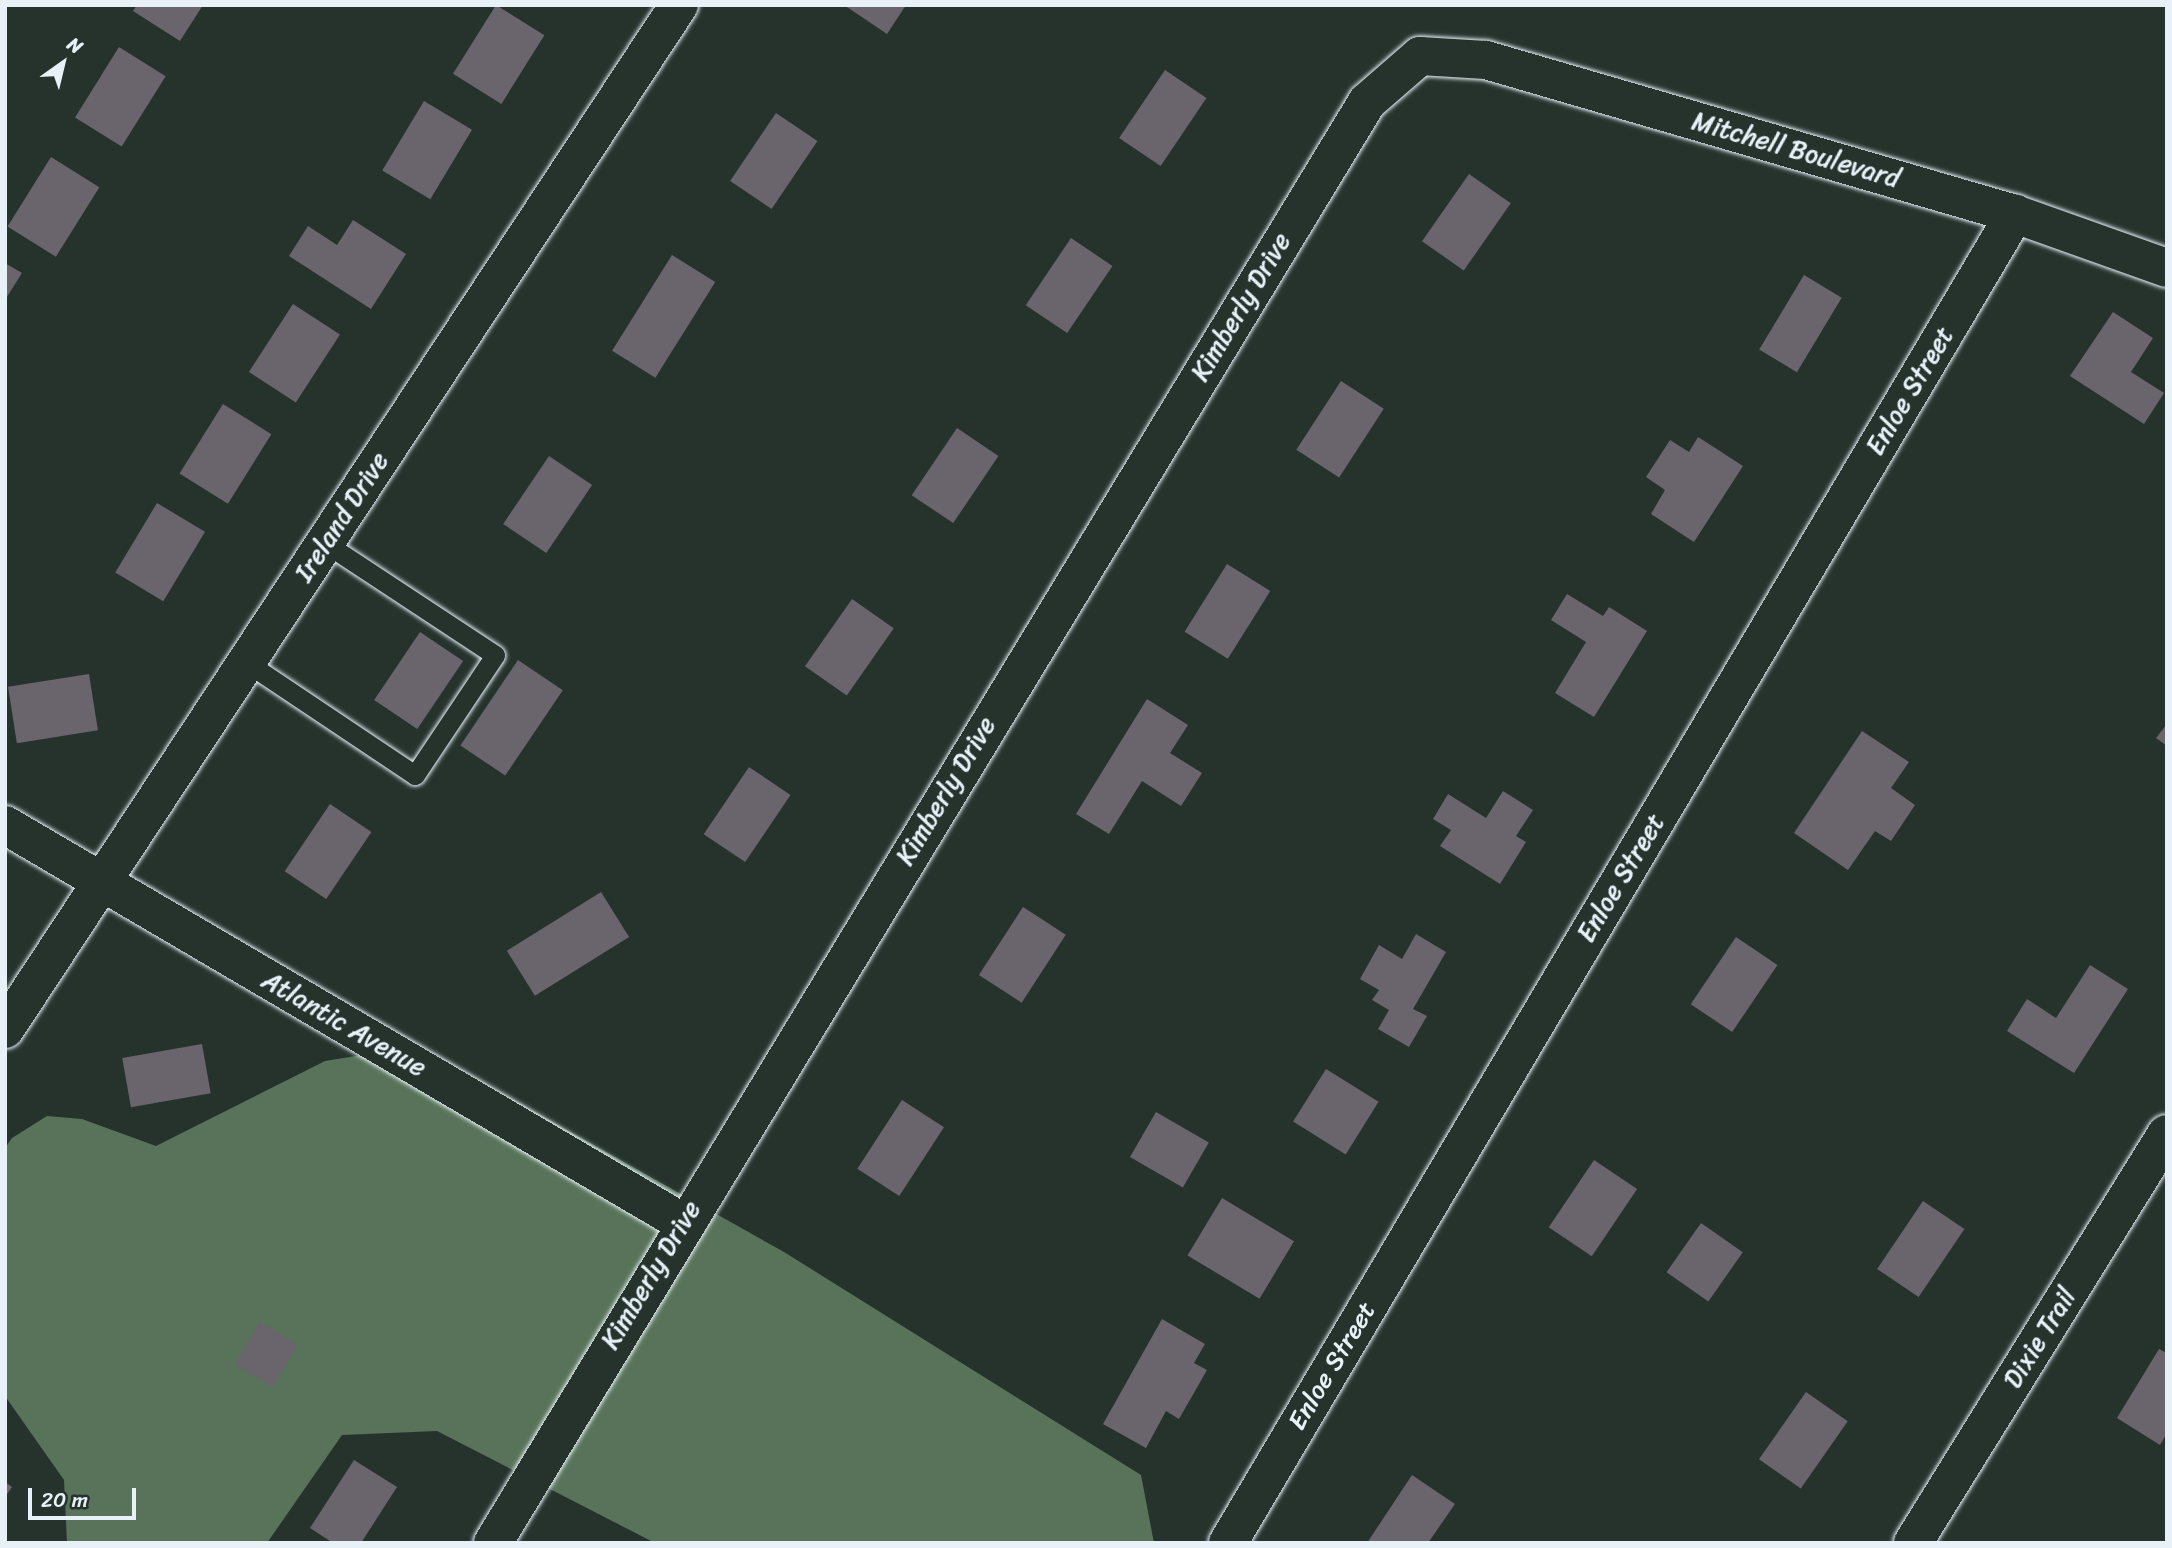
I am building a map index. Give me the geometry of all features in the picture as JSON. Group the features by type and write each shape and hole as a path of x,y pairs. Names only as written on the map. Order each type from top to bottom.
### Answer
{"street":[{"name":"Ireland Drive","path":"5,1029 679,5"},
{"name":"Mitchell Boulevard","path":"1420,56 1486,60 2015,214 2167,268"},
{"name":"Kimberly Drive","path":"493,1543 682,1222 1367,102 1420,56"},
{"name":"Enloe Street","path":"1228,1543 2015,214"},
{"name":"Atlantic Avenue","path":"5,825 682,1222"},
{"name":"Dixie Trail","path":"1913,1543 2167,1134"}],"lane":[{"path":"246,662 415,775 495,655 325,543"}],"green space":[{"path":"417,1046 784,1252 1141,1475 1154,1543 655,1543 437,1431 342,1435 267,1543 67,1543 64,1480 5,1396 5,1148 12,1138 47,1116 82,1119 156,1146 325,1061"}],"building":[{"path":"137,5 203,5 180,41 133,11"},
{"path":"496,5 544,35 501,104 453,74"},
{"path":"844,5 906,5 887,34"},
{"path":"119,47 166,76 122,147 75,117"},
{"path":"1165,70 1206,98 1161,166 1119,138"},
{"path":"424,101 472,130 430,199 382,170"},
{"path":"776,113 817,141 772,209 730,181"},
{"path":"51,157 99,187 56,257 8,227"},
{"path":"1469,174 1511,203 1464,270 1422,241"},
{"path":"353,220 406,254 371,309 289,256 308,226 337,245"},
{"path":"1071,238 1112,266 1067,333 1026,305"},
{"path":"672,255 715,282 655,378 612,351"},
{"path":"5,263 22,273 5,300"},
{"path":"1804,275 1842,298 1797,372 1759,350"},
{"path":"293,304 340,334 296,402 249,372"},
{"path":"2113,312 2153,338 2131,372 2164,393 2144,424 2070,376"},
{"path":"1341,381 1384,409 1339,478 1296,450"},
{"path":"223,404 271,434 228,504 180,474"},
{"path":"957,428 998,456 953,523 912,495"},
{"path":"1698,437 1743,466 1694,542 1651,514 1665,490 1646,477 1670,440 1689,452"},
{"path":"549,456 592,485 546,553 503,524"},
{"path":"157,503 205,532 163,601 115,572"},
{"path":"1227,564 1270,591 1228,659 1185,632"},
{"path":"1567,594 1603,616 1609,607 1647,631 1594,717 1555,693 1586,642 1551,620"},
{"path":"852,599 894,628 847,695 805,666"},
{"path":"420,632 463,661 417,729 374,700"},
{"path":"518,660 563,690 505,776 460,745"},
{"path":"89,674 98,730 17,743 8,687"},
{"path":"1147,699 1188,725 1170,753 1202,773 1181,806 1142,781 1109,834 1076,814"},
{"path":"2167,724 2167,746 2156,738"},
{"path":"1862,731 1909,762 1891,788 1915,805 1891,841 1875,831 1848,870 1794,833"},
{"path":"749,767 790,795 745,862 704,834"},
{"path":"1503,791 1533,810 1516,836 1526,842 1500,884 1440,846 1451,830 1433,819 1448,794 1486,818"},
{"path":"330,804 371,832 326,899 285,871"},
{"path":"601,892 629,937 535,996 507,951"},
{"path":"1023,907 1066,935 1022,1003 979,975"},
{"path":"1416,934 1446,952 1413,1009 1427,1016 1409,1047 1378,1029 1389,1010 1372,1000 1379,990 1360,979 1379,945 1402,959"},
{"path":"1736,937 1777,965 1732,1032 1691,1004"},
{"path":"2090,965 2128,989 2074,1073 2007,1031 2027,999 2056,1018"},
{"path":"202,1044 211,1093 131,1107 122,1058"},
{"path":"1326,1069 1379,1102 1346,1154 1293,1122"},
{"path":"902,1100 944,1127 899,1196 857,1169"},
{"path":"1156,1112 1209,1142 1183,1188 1130,1157"},
{"path":"1594,1160 1637,1189 1592,1256 1549,1227"},
{"path":"1222,1198 1294,1241 1259,1299 1187,1255"},
{"path":"1923,1201 1964,1229 1919,1297 1877,1269"},
{"path":"1701,1223 1743,1252 1708,1301 1667,1272"},
{"path":"1162,1319 1205,1344 1194,1363 1207,1370 1179,1419 1166,1411 1146,1448 1103,1424"},
{"path":"260,1322 298,1345 272,1387 235,1364"},
{"path":"2159,1349 2167,1353 2167,1433 2160,1445 2117,1418"},
{"path":"1806,1392 1848,1421 1801,1488 1759,1459"},
{"path":"354,1460 397,1487 361,1543 333,1543 310,1528"},
{"path":"1412,1475 1455,1504 1428,1543 1367,1543"},
{"path":"5,1482 12,1487 5,1497"}]}
